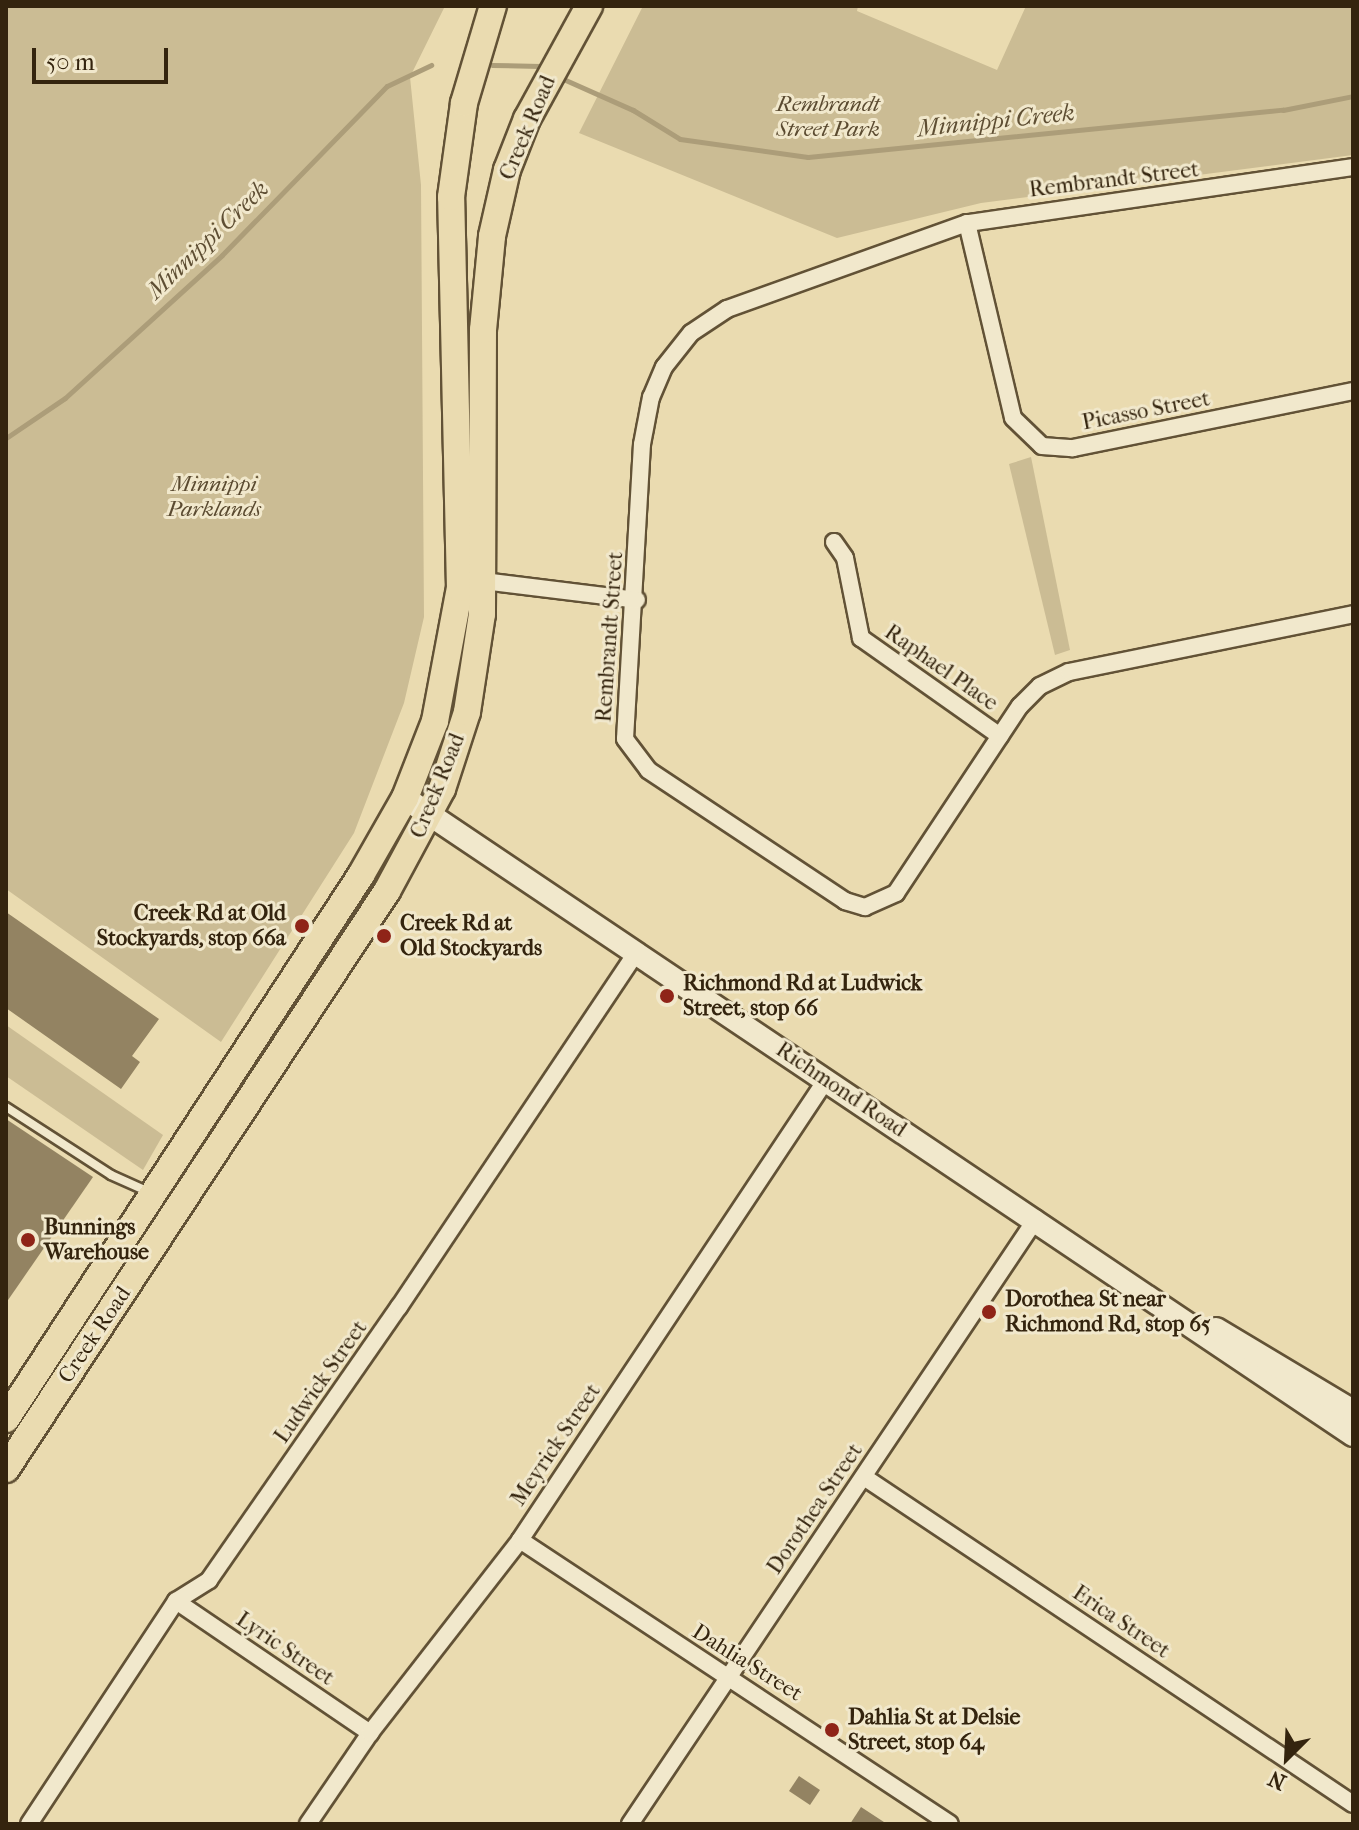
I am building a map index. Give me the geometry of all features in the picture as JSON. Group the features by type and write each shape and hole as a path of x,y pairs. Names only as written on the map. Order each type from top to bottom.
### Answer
{"main road":[{"name":"Creek Road","path":"10,1407 156,1195 361,875 405,798 445,686 460,588 451,221 464,103 493,6"},
{"name":"Creek Road","path":"6,1469 14,1445 387,891 431,814 470,697 483,581 483,330 495,217 527,119 589,6"},
{"path":"451,221 476,212 495,217"},
{"name":"Richmond Road","path":"405,798 1036,1219 1353,1435"},
{"name":"Richmond Road","path":"1157,1301 1202,1321 1350,1414"}],"street":[{"name":"Rembrandt Street","path":"1353,167 967,223 727,309 691,333 664,367 651,397 642,444 637,600 622,715 633,755 845,901 865,907 896,893 1000,736 1040,686 1069,672 1353,614"},
{"name":"Picasso Street","path":"967,223 1013,418 1023,433 1042,446 1073,448 1353,391"},
{"name":"Raphael Place","path":"834,542 845,558 861,638 1000,736"},
{"path":"483,581 637,600"},
{"name":"Ludwick Street","path":"29,1824 176,1601 209,1580 399,1307 636,953"},
{"name":"Meyrick Street","path":"308,1824 370,1733 520,1540 826,1080"},
{"name":"Dorothea Street","path":"630,1824 1036,1219"},
{"name":"Erica Street","path":"864,1477 1353,1804"},
{"name":"Dahlia Street","path":"520,1540 950,1824"},
{"name":"Lyric Street","path":"176,1601 370,1733"}],"lane":[{"path":"6,1107 111,1175 156,1195"}],"green space":[{"name":"Minnippi Parklands","path":"6,6 445,6 410,77 421,185 424,617 404,703 354,833 221,1042 6,889"},
{"name":"Rembrandt Street Park","path":"643,6 858,6 857,11 997,70 1026,6 1353,6 1353,155 981,203 837,238 579,133"},
{"path":"1031,457 1070,650 1055,655 1009,464"},
{"path":"6,1025 163,1135 143,1170 6,1076"}],"building":[{"path":"6,912 159,1019 132,1056 140,1062 121,1089 6,1008"},
{"name":"Bunnings Warehouse","path":"6,1119 93,1177 6,1303"},
{"path":"799,1776 820,1790 810,1805 789,1791"},
{"path":"861,1807 887,1824 850,1824"}],"waterway":[{"name":"Minnippi Creek","path":"6,438 65,398 222,255 387,86 431,65"},
{"name":"Minnippi Creek","path":"492,65 540,66"},
{"name":"Minnippi Creek","path":"561,78 633,110 680,139 808,157 1283,110 1353,96"}],"place":[{"name":"Creek Rd at Old Stockyards, stop 66a","path":"302,926"},
{"name":"Creek Rd at Old Stockyards","path":"384,936"},
{"name":"Richmond Rd at Ludwick Street, stop 66","path":"667,996"},
{"name":"Bunnings Warehouse","path":"28,1240"},
{"name":"Dorothea St near Richmond Rd, stop 65","path":"989,1312"},
{"name":"Dahlia St at Delsie Street, stop 64","path":"832,1730"}]}
